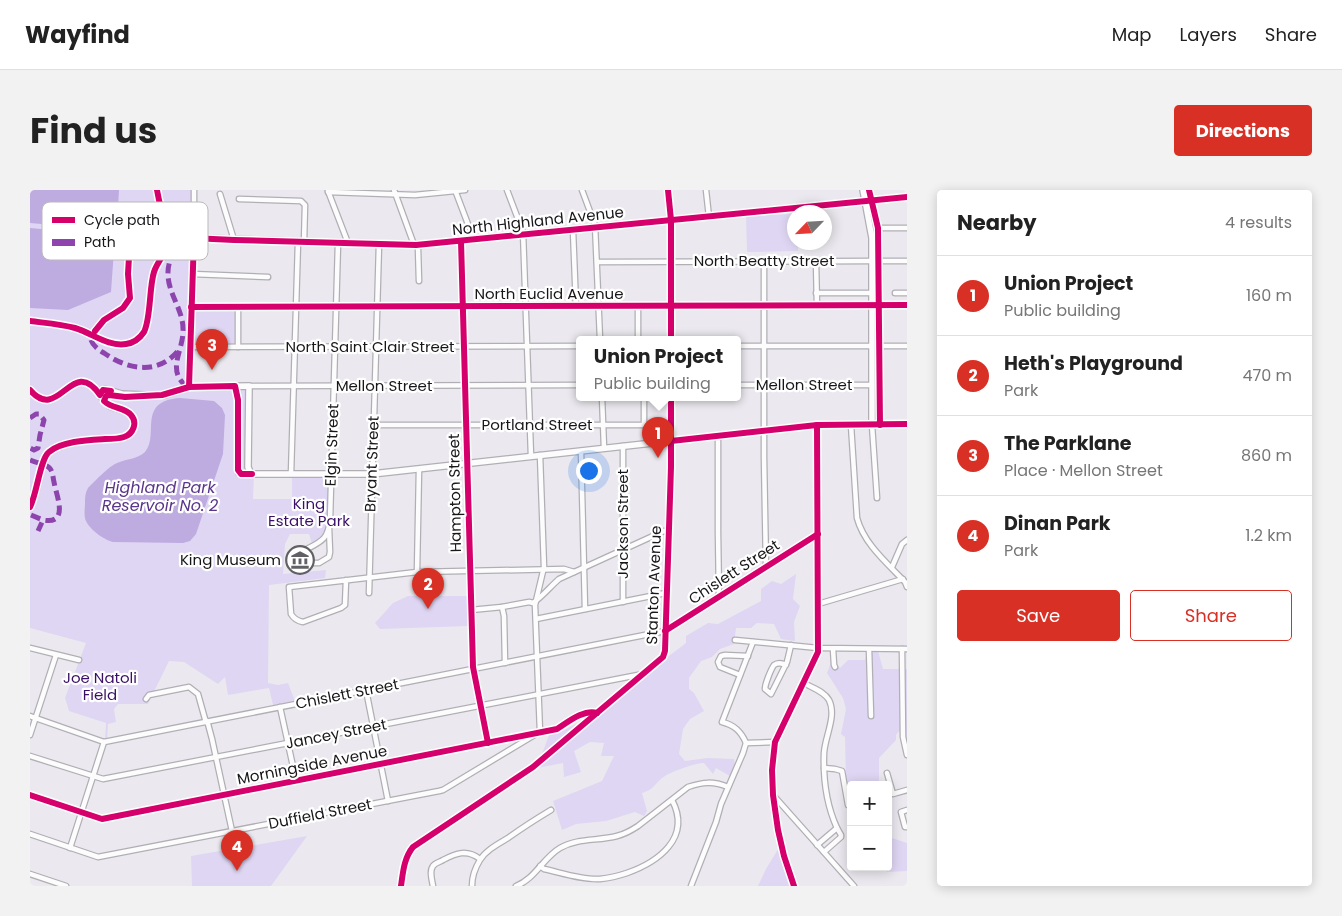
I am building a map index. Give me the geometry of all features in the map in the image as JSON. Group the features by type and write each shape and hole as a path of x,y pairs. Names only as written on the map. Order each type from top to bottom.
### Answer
{"main road":[{"path":"863,190 878,228 879,261 875,306 880,424"},
{"path":"869,190 872,293 875,306"},
{"name":"North Highland Avenue","path":"208,239 416,245 907,197"},
{"path":"189,387 193,260"},
{"path":"872,425 872,385 876,346"},
{"path":"235,386 238,400 238,468 241,474 372,474 817,425 907,424"},
{"path":"249,386 248,467 252,474"},
{"name":"Mellon Street","path":"144,395 165,395 189,387 249,386"},
{"path":"30,507 36,494 45,458 49,452 71,443 85,440 119,438 130,434 133,430 134,424 131,415 104,401 100,395 102,390 122,394 144,395"},
{"path":"104,401 106,396 109,395 124,397 144,395"}],"street":[{"path":"455,190 474,240"},
{"path":"348,243 328,191 395,192 415,195 465,190"},
{"path":"507,190 523,232 531,456"},
{"path":"582,190 595,228 600,336"},
{"path":"668,190 671,220 671,336"},
{"path":"706,190 709,217"},
{"path":"395,192 418,248 418,281"},
{"path":"220,194 234,240"},
{"path":"239,199 301,200 305,205 296,306 291,474"},
{"path":"878,228 907,228"},
{"path":"574,230 576,306"},
{"name":"Hampton Street","path":"461,241 474,669 488,743"},
{"name":"Elgin Street","path":"329,528 323,540 307,549 308,558 311,563 319,563 328,558 330,552 329,528 338,243"},
{"name":"Bryant Street","path":"369,593 379,244"},
{"path":"30,321 76,328 110,343 123,344 134,341 142,334 146,327 150,289 159,260"},
{"name":"North Beatty Street","path":"597,262 816,262 872,260"},
{"path":"879,261 907,261"},
{"path":"764,262 766,567"},
{"path":"816,262 816,306"},
{"path":"192,274 268,277"},
{"path":"816,293 872,293"},
{"path":"895,293 907,293"},
{"path":"238,306 238,347"},
{"path":"638,306 638,336"},
{"name":"North Euclid Avenue","path":"191,307 907,306"},
{"name":"North Saint Clair Street","path":"190,347 576,346"},
{"path":"741,346 907,346"},
{"path":"30,390 41,398 51,399 60,395 71,384 82,382 95,388 100,395"},
{"name":"Mellon Street","path":"741,385 872,385"},
{"name":"Mellon Street","path":"249,386 576,386"},
{"path":"602,401 604,448"},
{"path":"644,401 644,425"},
{"name":"Stanton Avenue","path":"401,886 408,853 414,847 530,770 663,657 665,651 669,531 671,401"},
{"name":"Portland Street","path":"374,425 671,425"},
{"path":"794,886 778,830 772,770 775,742 818,652 817,425"},
{"path":"851,425 857,518 860,528 870,544 903,579 907,587"},
{"path":"872,425 877,498"},
{"path":"718,436 720,597"},
{"name":"Jackson Street","path":"622,446 623,602"},
{"path":"581,451 585,609"},
{"path":"540,455 543,570 536,601 540,732"},
{"path":"417,572 419,469"},
{"path":"471,610 533,603 542,597 559,579 664,531 669,531"},
{"name":"Chislett Street","path":"104,742 665,632 818,534"},
{"path":"323,540 326,543 330,542"},
{"path":"892,567 902,544 907,540"},
{"path":"346,580 345,605 341,608 303,622 296,620 291,614 288,587 346,580 369,578 417,572 564,569 574,572"},
{"path":"818,604 903,579"},
{"path":"536,619 666,593"},
{"path":"502,607 504,616 505,663"},
{"path":"735,640 833,649 904,648 905,720 903,737 907,755"},
{"path":"691,886 746,743 739,731 733,726 722,722 754,642"},
{"path":"786,665 779,663 774,665 765,685 765,689 771,694 786,665 790,645"},
{"path":"30,648 79,660"},
{"path":"869,648 871,716"},
{"path":"833,649 835,667"},
{"path":"740,675 720,667 718,662 724,654 748,656"},
{"path":"30,735 56,655"},
{"name":"Jancey Street","path":"30,756 103,779 643,674"},
{"path":"804,683 826,694 832,708 824,750 824,787 827,802 841,836 824,852"},
{"path":"146,699 149,695 189,687 198,694 204,719 208,724 232,831"},
{"path":"366,690 388,801"},
{"path":"280,707 296,780"},
{"name":"Morningside Avenue","path":"30,795 102,818 558,729 583,714 591,711 597,713"},
{"path":"30,716 104,742 70,848"},
{"name":"Duffield Street","path":"30,834 98,857 443,790 540,732"},
{"path":"746,743 775,742"},
{"path":"824,768 840,769 842,771 847,800"},
{"path":"887,773 893,794 907,790"},
{"path":"516,886 526,881 551,854 570,843 616,837 630,831 688,787 698,783 710,782 728,787"},
{"path":"773,795 854,886"},
{"path":"540,866 574,876 599,879 614,877 642,867 660,856 675,838 677,816 672,800"},
{"path":"472,886 472,878 480,859 495,846 551,810"},
{"path":"907,810 901,812 907,827"},
{"path":"818,845 837,828"},
{"path":"433,886 431,871 435,864 456,853 463,852 480,859"},
{"path":"30,874 57,885 66,886"}],"green space":[{"path":"30,190 194,190 194,202 42,202 42,260 192,260 189,386 235,386 239,473 254,474 253,499 292,499 292,474 331,474 330,520 325,537 313,547 309,534 290,534 285,544 283,574 326,570 325,578 269,585 268,683 278,685 288,683 295,701 273,705 269,688 228,695 225,677 218,684 184,662 169,661 148,704 118,704 114,709 116,722 108,724 107,741 105,741 106,723 69,711 65,698 86,643 30,628"},
{"path":"787,214 787,250 798,251 747,252 746,216"},
{"path":"195,309 236,309 236,343 194,343"},
{"path":"240,389 246,389 246,470 240,470 239,466"},
{"path":"796,574 793,599 800,606 794,622 795,641 781,639 774,624 757,623 751,628 736,628 734,644 720,649 712,657 701,661 689,678 689,689 694,693 704,711 690,719 683,729 679,754 685,761 707,758 734,759 735,765 730,776 716,768 713,774 704,763 690,766 665,776 650,790 642,793 647,811 644,816 635,812 606,821 576,824 562,830 553,801 602,781 614,756 601,756 604,743 590,742 574,751 581,772 564,777 563,763 537,768 549,735 558,733 605,710 686,643 686,636 708,623 718,624 761,601 761,589 772,581 781,584"},
{"path":"408,596 467,596 469,626 380,629 375,623 393,603"},
{"path":"878,651 883,669 907,669 907,742 899,731 896,735 896,740 879,758 879,781 847,781 847,786 845,737 841,734 846,709 843,698 827,673 832,660 840,668 848,660 865,660 867,652"},
{"path":"307,836 271,886 192,886 191,856"},
{"path":"892,838 907,843 907,871 887,872 886,871 892,871"},
{"path":"780,846 791,886 758,886 766,869"}],"water":[{"path":"30,190 119,190 118,202 42,202 42,224 30,223"},
{"path":"30,228 42,229 42,260 113,260 111,292 68,310 30,308"},
{"name":"Highland Park Reservoir No. 2","path":"180,398 214,401 222,408 225,415 223,454 196,534 190,541 183,543 113,542 105,539 96,533 86,522 85,497 88,488 114,465 145,452 151,437 154,412 158,405 166,400"}],"marked path":[{"path":"170,260 168,280 183,323 176,366 177,373 185,385"},
{"path":"91,340 95,346 113,359 133,366 152,367 170,359 178,351"},
{"path":"30,418 39,414 44,420 38,448 34,450 30,448"},
{"path":"30,460 45,465 51,470 59,501 59,514 51,520 43,520 38,531"},
{"path":"31,515 43,520"}],"cycle path":[{"path":"157,190 160,202"},
{"path":"668,190 671,220 671,336"},
{"path":"869,190 878,228 880,425"},
{"path":"208,239 416,245 907,197"},
{"path":"461,241 473,667 488,743"},
{"path":"95,331 104,320 123,308 130,298 129,260"},
{"path":"30,321 75,328 106,342 131,343 144,332 148,319 151,286 159,260"},
{"path":"189,387 193,260"},
{"path":"191,307 907,305"},
{"path":"30,390 40,398 49,399 58,396 73,384 81,382 90,384 100,395 103,390 111,391"},
{"path":"30,507 43,462 54,448 76,442 122,438 132,431 134,428 133,418 128,412 107,404 104,401 106,396 109,395 125,397 162,395 189,387 235,386 238,400 238,470 241,474 252,474"},
{"path":"401,886 406,860 413,847 533,767 663,657 665,651 671,467 671,401"},
{"path":"671,441 817,425 907,424"},
{"path":"794,886 778,830 772,770 775,742 818,652 817,425"},
{"path":"665,631 818,534"},
{"path":"30,795 102,819 557,729 582,714 597,713"}],"place":[{"name":"The Parklane","path":"212,370"},
{"name":"Union Project","path":"658,458"},
{"name":"King Museum","path":"300,560"},
{"name":"Heth's Playground","path":"428,609"},
{"name":"Dinan Park","path":"237,871"}],"park label":[{"name":"King Estate Park","path":"309,512"},
{"name":"Joe Natoli Field","path":"100,686"}]}
